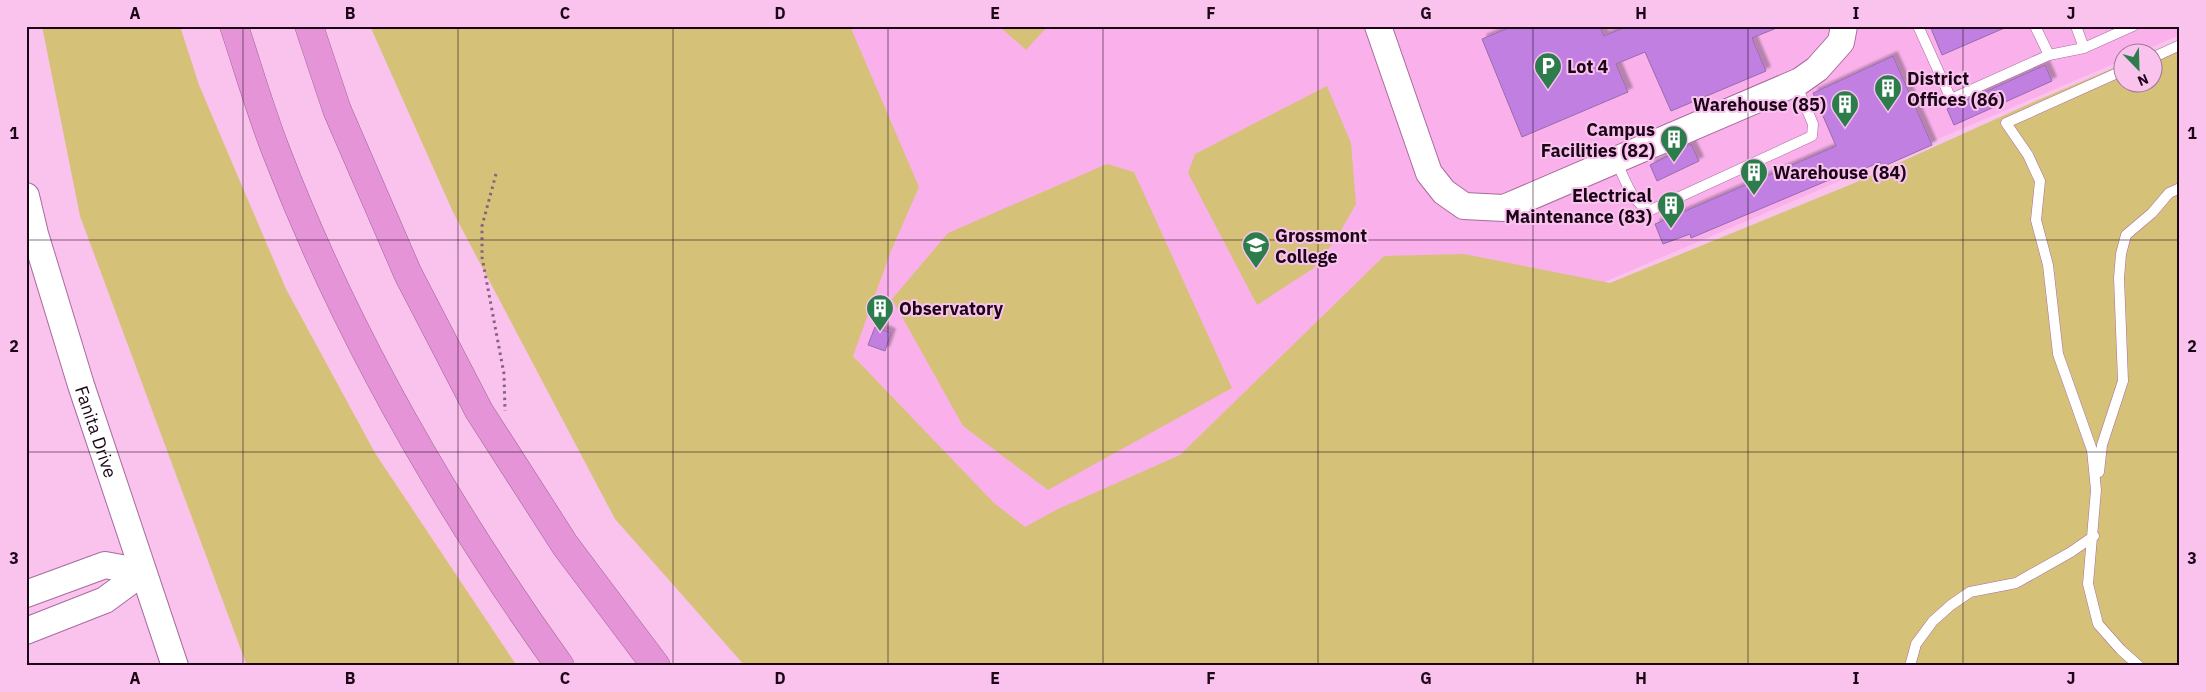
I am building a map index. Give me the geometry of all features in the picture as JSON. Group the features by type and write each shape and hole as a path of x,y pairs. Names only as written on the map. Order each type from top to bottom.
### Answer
{"highway":[{"path":"234,26 276,152 340,299 416,446 529,624 560,666"},
{"path":"309,26 337,110 404,265 479,411 565,545 656,666"}],"street":[{"path":"1378,26 1429,173 1444,192 1464,206 1504,208 1795,83 1817,69 1841,42 1844,26"},
{"name":"Fanita Drive","path":"26,196 35,234 81,385 175,666"},
{"path":"26,594 105,566 142,572"},
{"path":"26,631 105,600 142,572"}],"lane":[{"path":"1918,26 1951,99 2049,55 2084,48 2133,26"},
{"path":"2035,26 2049,55"},
{"path":"2076,26 2084,48"},
{"path":"2164,52 2180,45"},
{"path":"2096,495 2092,450 2058,354 2048,265 2036,220 2040,181 2028,155 2006,123 2114,74"},
{"path":"1616,160 1632,194 1641,207 1651,210 1812,136 1813,124 1795,83"},
{"path":"2139,666 2098,624 2088,584 2102,445 2122,381 2119,278 2121,254 2126,235 2152,214 2169,193 2180,188"},
{"path":"1910,666 1916,644 1933,621 1951,605 1970,592 2016,583 2071,552 2094,536"}],"path":[{"path":"496,174 482,226 482,257 504,374 504,413"}],"shaded area":[{"path":"42,26 180,26 199,85 286,289 375,453 517,666 247,666 80,216"},
{"path":"370,26 850,26 919,187 891,251 853,356 994,503 1025,527 1058,509 1180,455 1384,256 1464,254 1610,283 1852,184 2114,68 2114,92 2164,92 2164,47 2180,41 2180,666 745,666 615,519 453,212"},
{"name":"Grossmont College","path":"835,26 2180,26 2180,35 2164,42 2114,42 2114,64 1001,540 853,355"},
{"path":"999,26 1048,26 1026,50"},
{"path":"1327,86 1351,143 1356,204 1336,239 1314,268 1257,305 1188,173 1195,154"},
{"path":"1107,164 1134,172 1232,388 1048,490 963,426 892,299 948,233"}],"building":[{"path":"1513,26 1600,26 1604,36 1628,26 1779,27 1752,38 1766,71 1671,111 1645,52 1616,64 1628,92 1522,137 1482,39"},
{"path":"1930,26 2009,26 1942,55"},
{"path":"1893,56 1932,145 1882,167 1880,162 1849,175 1848,172 1691,238 1690,234 1663,244 1655,224 1836,146 1813,93"},
{"path":"2045,65 2052,81 1954,125 1947,109"},
{"name":"Campus Facilities (82)","path":"1691,144 1699,161 1657,181 1650,165"},
{"path":"875,327 891,333 885,351 868,345"}],"place":[{"name":"Lot 4","path":"1548,90"},
{"name":"District Offices (86)","path":"1888,112"},
{"name":"Warehouse (85)","path":"1845,128"},
{"name":"Campus Facilities (82)","path":"1674,163"},
{"name":"Warehouse (84)","path":"1754,196"},
{"name":"Electrical Maintenance (83)","path":"1671,229"},
{"name":"Grossmont College","path":"1256,269"},
{"name":"Observatory","path":"880,332"}]}
